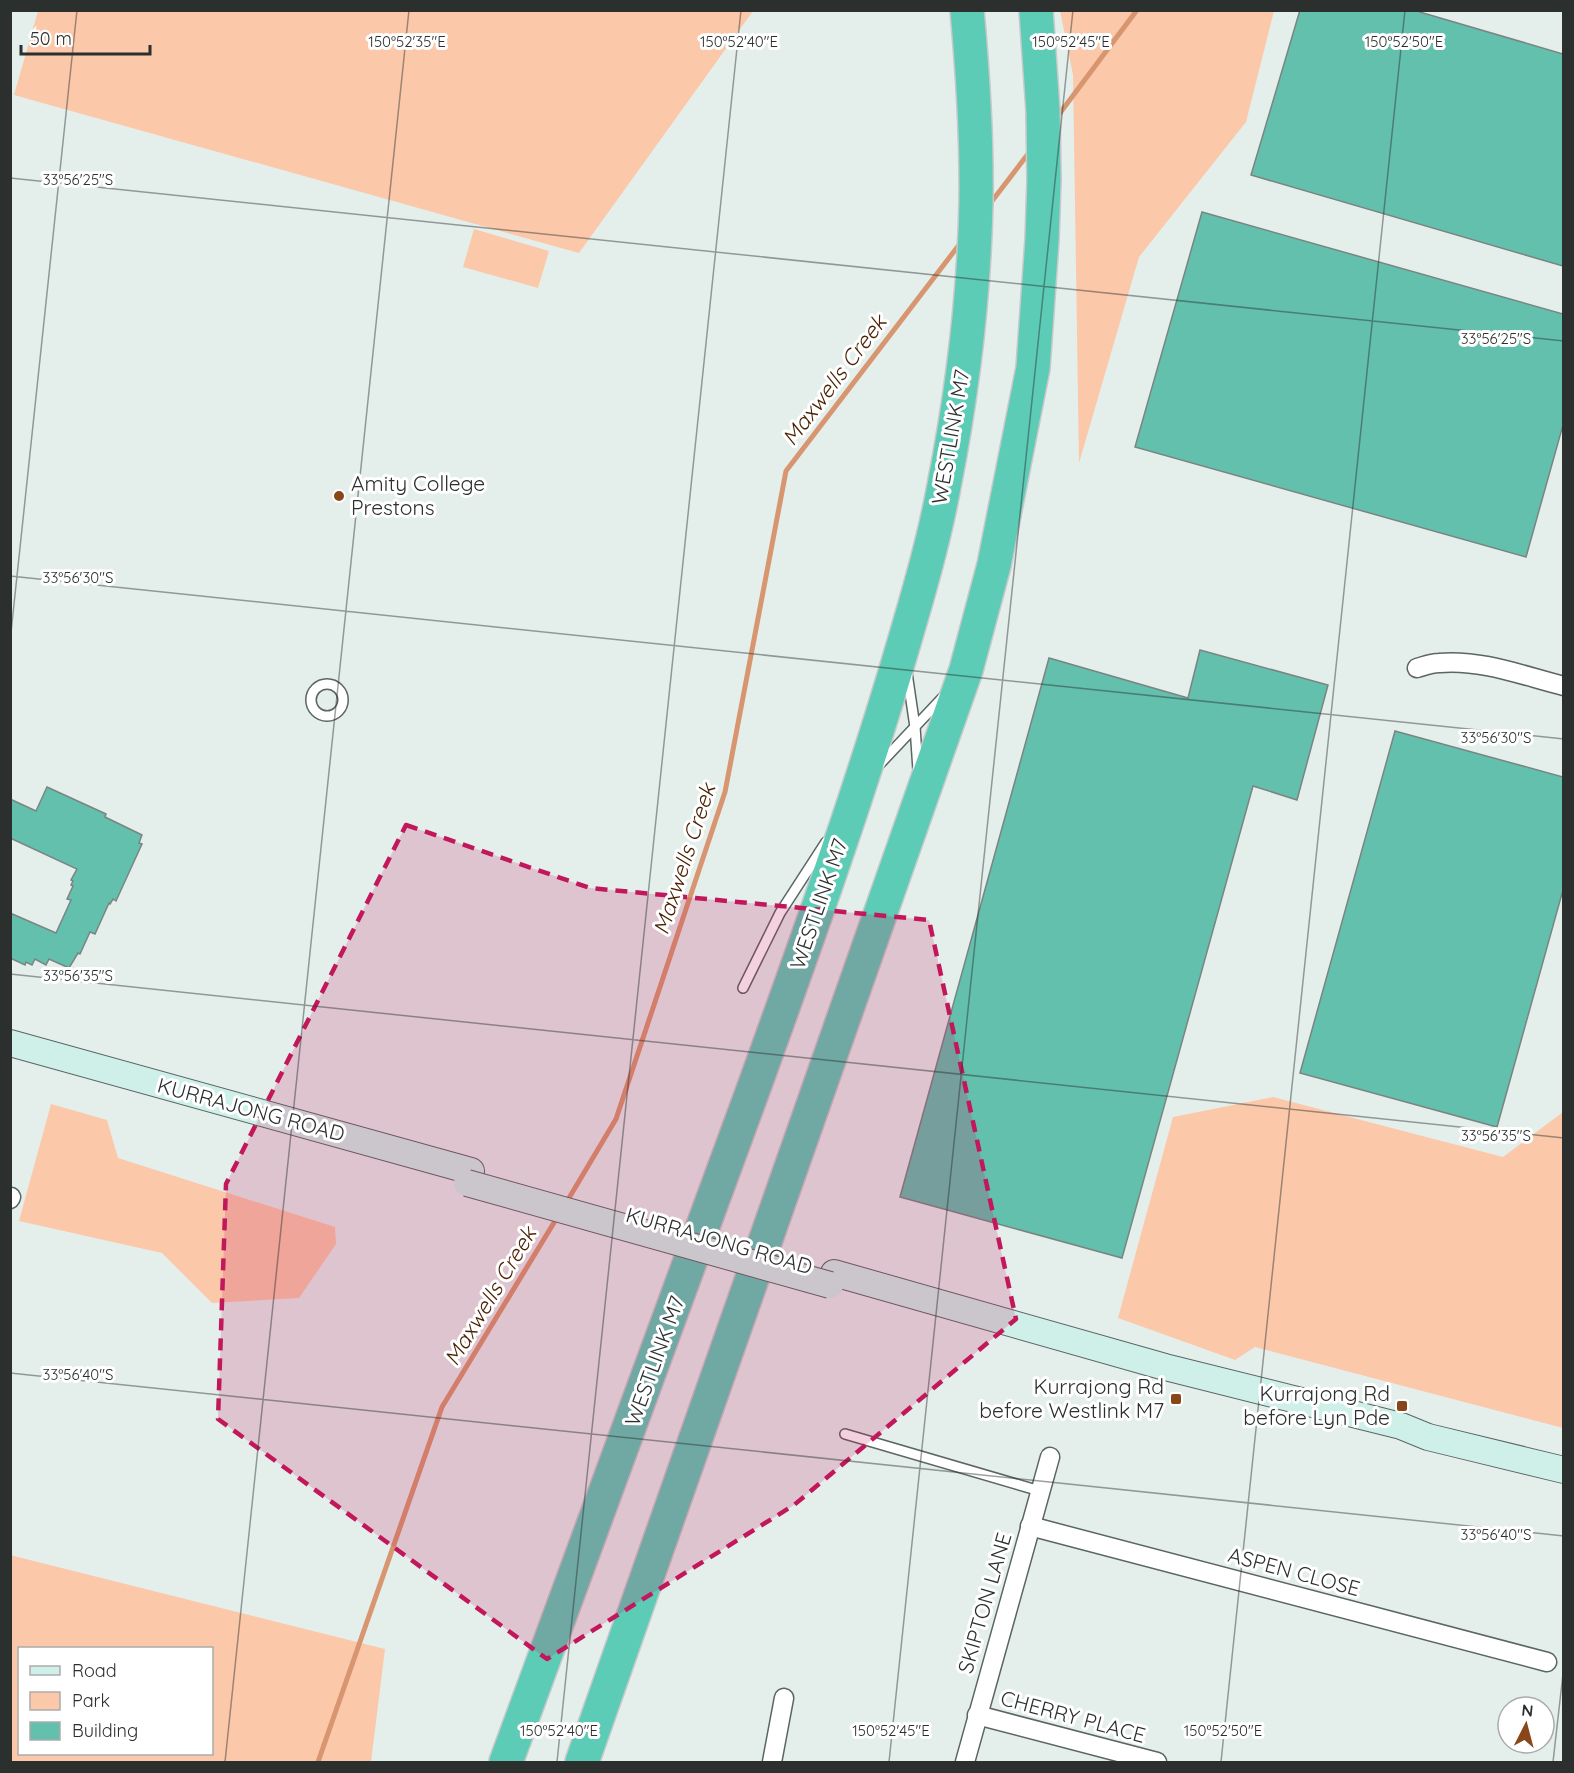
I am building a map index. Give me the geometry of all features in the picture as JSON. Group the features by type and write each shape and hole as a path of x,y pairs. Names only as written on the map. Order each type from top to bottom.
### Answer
{"highway":[{"name":"WESTLINK M7","path":"506,1762 662,1342 808,936 859,788 920,586 944,487 962,375 970,293 976,207 975,116 967,10"},
{"path":"582,1762 920,805 966,670 994,565 1033,368 1044,180 1043,111 1036,10"},
{"path":"594,1762 707,1432 741,1310"},
{"path":"523,1762 658,1368 662,1342"}],"main road":[{"name":"KURRAJONG ROAD","path":"10,1043 469,1177 832,1279 1165,1367 1401,1426 1428,1437 1563,1470"},
{"name":"KURRAJONG ROAD","path":"10,1055 469,1177"}],"street":[{"path":"1417,668 1437,663 1460,662 1487,666 1563,686"},
{"name":"SKIPTON LANE","path":"965,1762 1050,1457"},
{"name":"ASPEN CLOSE","path":"1030,1526 1547,1662"},
{"path":"772,1762 784,1698"},
{"name":"CHERRY PLACE","path":"977,1715 1157,1762"}],"lane":[{"path":"903,644 915,728 920,805"},
{"path":"838,823 859,788 966,670"},
{"path":"743,988 780,913 832,833"},
{"path":"845,1434 1040,1491"}],"highlighted area":[{"path":"406,825 590,888 929,920 1016,1319 794,1505 547,1659 218,1419 226,1184"}],"green space":[{"path":"38,10 753,11 579,253 14,95"},
{"path":"1060,11 1274,11 1246,122 1139,257 1079,463 1073,75"},
{"path":"474,229 549,251 538,288 463,267"},
{"path":"1273,1097 1503,1157 1563,1112 1563,1428 1255,1347 1235,1360 1118,1318 1173,1117"},
{"path":"51,1104 107,1120 118,1158 335,1227 336,1244 299,1298 212,1303 162,1253 19,1221"},
{"path":"10,1555 385,1649 371,1762 11,1762"}],"building":[{"path":"1300,10 1413,10 1563,54 1563,266 1251,175"},
{"path":"1202,212 1563,314 1563,425 1526,557 1135,447"},
{"path":"1200,650 1328,685 1297,800 1253,786 1122,1258 900,1197 1049,658 1188,698"},
{"path":"1395,731 1563,777 1563,890 1497,1127 1300,1073"},
{"path":"47,787 106,814 105,817 142,835 139,843 142,844 116,901 113,899 109,903 95,934 90,932 80,954 78,953 69,968 49,959 46,965 35,959 32,965 26,962 25,965 10,958 10,913 56,933 71,900 67,899 73,886 71,880 77,869 10,838 10,799 36,811"}],"waterway":[{"name":"Maxwells Creek","path":"1057,117 1137,10"},
{"name":"Maxwells Creek","path":"989,205 1031,150"},
{"name":"Maxwells Creek","path":"566,1203 616,1119 725,792 786,471 962,241"},
{"name":"Maxwells Creek","path":"318,1762 442,1407 558,1216"}],"place":[{"name":"Amity College Prestons","path":"339,496"},
{"name":"Kurrajong Rd before Westlink M7","path":"1176,1399"},
{"name":"Kurrajong Rd before Lyn Pde","path":"1402,1406"}]}
